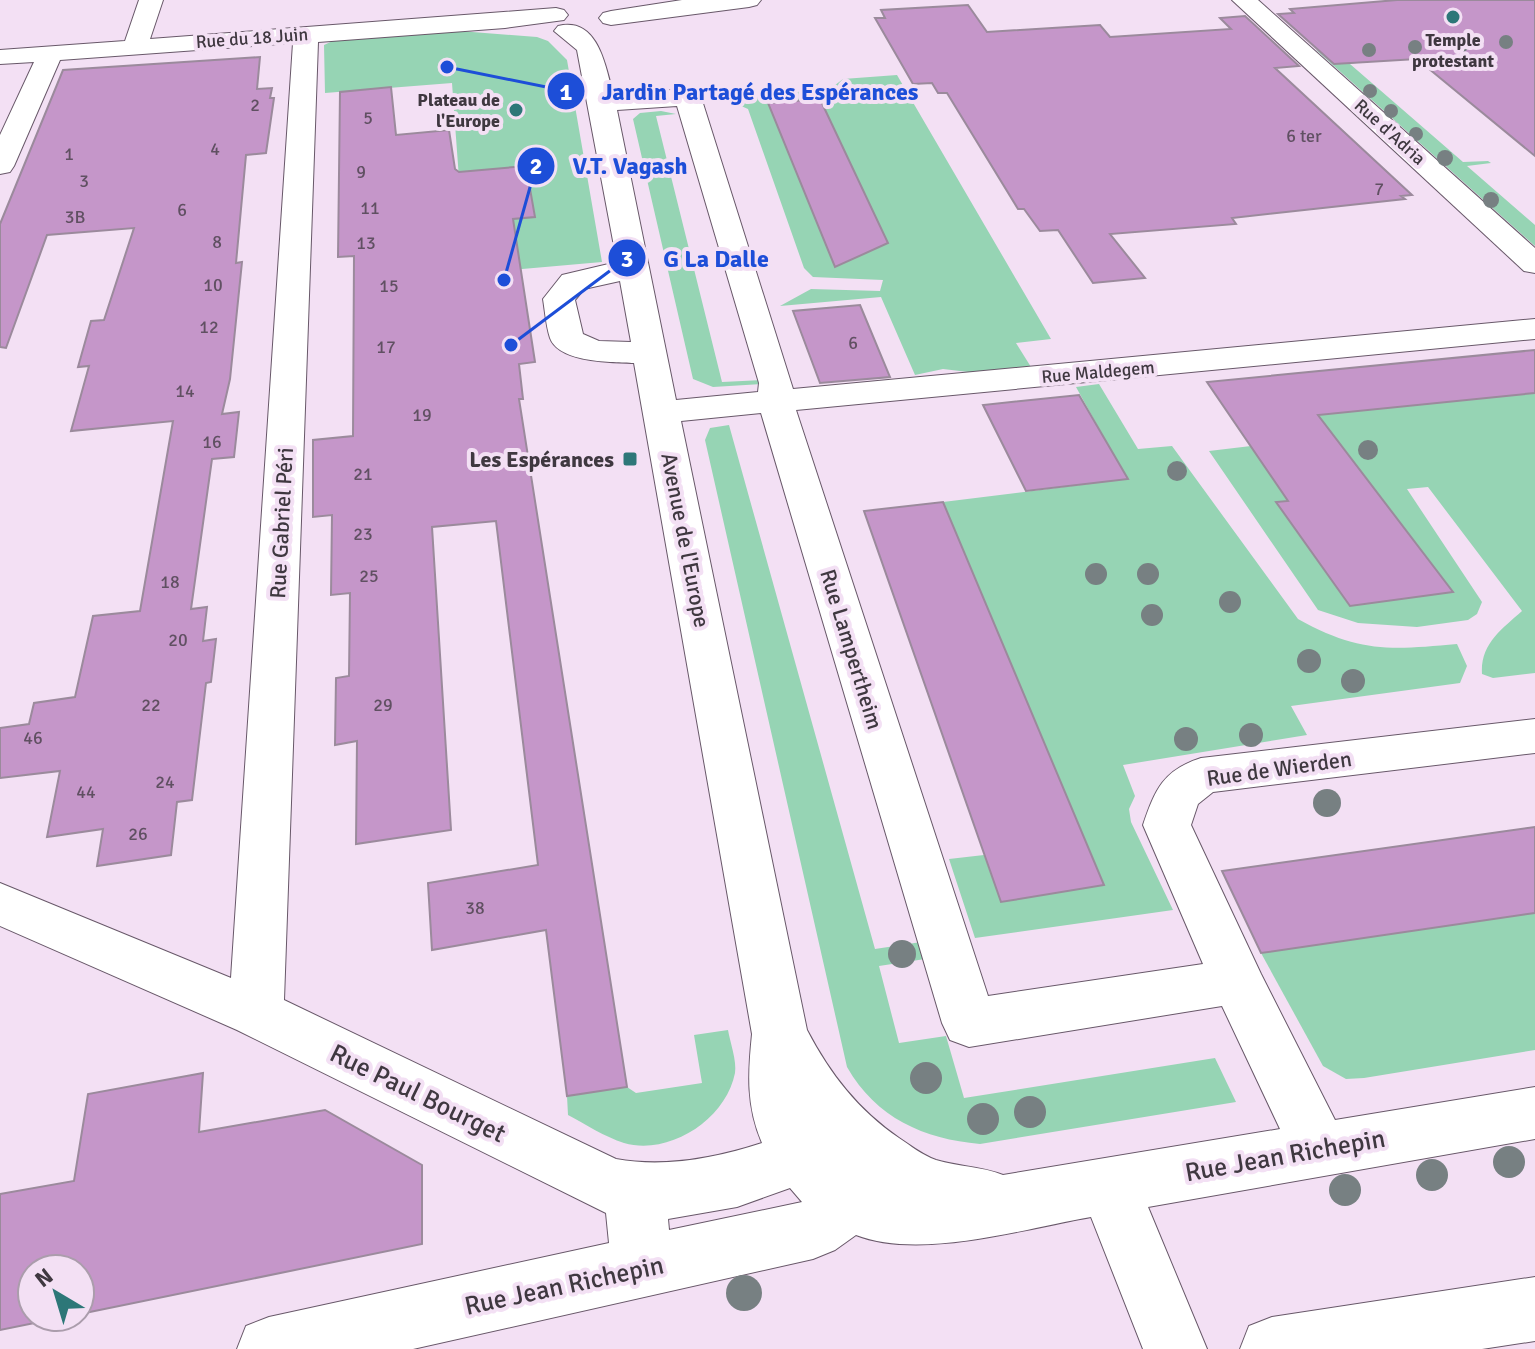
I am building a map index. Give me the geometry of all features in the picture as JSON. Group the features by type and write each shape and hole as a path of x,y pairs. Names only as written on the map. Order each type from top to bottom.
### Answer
{"street":[{"path":"135,47 151,0"},
{"name":"Rue du 18 Juin","path":"0,57 135,47 319,26 580,18 749,0"},
{"name":"Rue d'Adria","path":"1244,0 1535,264"},
{"name":"Avenue de l'Europe","path":"580,18 602,103 780,1034 776,1074 780,1114 841,1159"},
{"name":"Rue Gabriel Péri","path":"256,1013 319,26"},
{"path":"0,166 50,54"},
{"name":"Rue Lampertheim","path":"602,103 688,97 776,383 775,401 969,1023 1237,981"},
{"path":"634,268 573,282 559,299 567,339 593,351 650,353"},
{"name":"Rue Maldegem","path":"661,412 1535,329"},
{"name":"Rue de Wierden","path":"1319,1149 1237,981 1167,825 1177,795 1201,776 1535,736"},
{"name":"Rue Paul Bourget","path":"0,904 256,1013 610,1186 634,1192 716,1182 776,1166 841,1159"},
{"name":"Rue Jean Richepin","path":"841,1159 868,1211 890,1216 917,1216 1535,1113"},
{"name":"Rue Jean Richepin","path":"269,1349 813,1229 832,1218 841,1159"},
{"path":"1109,1186 1175,1349"},
{"path":"634,1192 643,1268"},
{"path":"1272,1349 1535,1309"}],"green space":[{"path":"447,30 537,37 548,41 567,60 602,262 466,274 452,83 325,93 324,45 337,39"},
{"path":"1316,50 1362,62 1350,64 1463,162 1491,163 1467,166 1535,225 1535,246"},
{"path":"897,75 1051,339 1016,343 1031,367 977,373 943,369 915,375 881,297 780,306 811,289 880,291 883,280 813,277 804,268 748,109 723,98 830,89 843,79"},
{"path":"661,111 676,114 656,116 722,382 763,380 762,384 713,387 693,379 633,119 640,113"},
{"path":"1099,384 1138,449 1172,446 1298,619 1339,638 1375,646 1393,648 1457,644 1467,666 1460,683 1291,706 1307,735 1123,765 1135,796 1129,809 1131,822 1173,910 975,938 949,859 984,855 1001,902 1104,884 943,502 1127,479 1076,387"},
{"path":"1535,393 1535,673 1493,678 1482,674 1482,663 1489,646 1522,611 1428,487 1407,489 1482,602 1477,614 1468,620 1417,627 1358,623 1318,610 1209,451 1251,446 1241,433 1326,426 1318,415"},
{"path":"729,425 875,949 921,942 925,959 879,966 899,1043 946,1036 964,1098 1215,1058 1236,1102 980,1144 940,1137 903,1123 872,1100 859,1085 847,1067 705,440 710,428"},
{"path":"1535,913 1535,1050 1364,1078 1346,1079 1323,1066 1261,953"},
{"path":"728,1030 735,1068 730,1090 708,1119 677,1139 642,1146 624,1143 568,1115 567,1096 627,1087 636,1093 702,1083 694,1035"}],"building":[{"path":"1397,0 1535,0 1535,156 1417,59 1334,64 1278,14 1294,13 1290,9"},
{"path":"968,5 987,32 1100,25 1110,37 1231,29 1220,18 1245,16 1299,66 1275,68 1412,195 1401,196 1405,199 1232,218 1236,224 1110,234 1145,278 1093,283 1058,230 1040,231 1024,209 1018,209 947,93 938,93 932,83 913,84 875,18 885,18 881,10"},
{"path":"260,57 257,89 272,88 270,98 274,98 266,153 246,155 236,263 242,262 230,379 222,414 239,412 234,457 212,459 191,609 207,607 203,641 216,639 211,682 206,683 192,800 177,802 171,855 97,866 103,829 47,837 60,771 0,778 0,728 29,724 34,703 75,697 93,616 140,611 173,421 71,431 89,366 78,367 91,321 104,320 134,228 47,235 6,348 0,347 0,224 63,70"},
{"path":"391,87 396,135 449,130 455,169 459,172 526,166 535,217 513,219 535,362 519,364 523,399 519,399 627,1087 567,1096 546,930 432,950 428,883 538,865 496,521 432,527 451,830 356,844 357,741 335,745 336,678 349,676 350,593 331,595 332,515 313,517 313,440 353,436 354,256 338,257 340,92"},
{"path":"820,99 888,243 835,267 768,103"},
{"path":"860,305 890,377 820,383 793,311"},
{"path":"1535,350 1535,393 1318,415 1453,592 1350,606 1276,502 1288,501 1207,382"},
{"path":"1079,395 1128,479 1026,491 983,405"},
{"path":"943,502 1104,885 1001,902 864,511"},
{"path":"1535,827 1535,913 1261,953 1222,871"},
{"path":"203,1073 199,1132 325,1110 422,1165 422,1244 96,1311 96,1253 16,1253 16,1327 0,1330 0,1194 74,1181 88,1094"}],"place":[{"name":"Temple protestant","path":"1453,17"},
{"name":"Jardin Partagé des Espérances","path":"447,67"},
{"name":"Plateau de l'Europe","path":"516,110"},
{"name":"V.T. Vagash","path":"504,280"},
{"name":"G La Dalle","path":"511,345"},
{"name":"Les Espérances","path":"630,459"}]}
